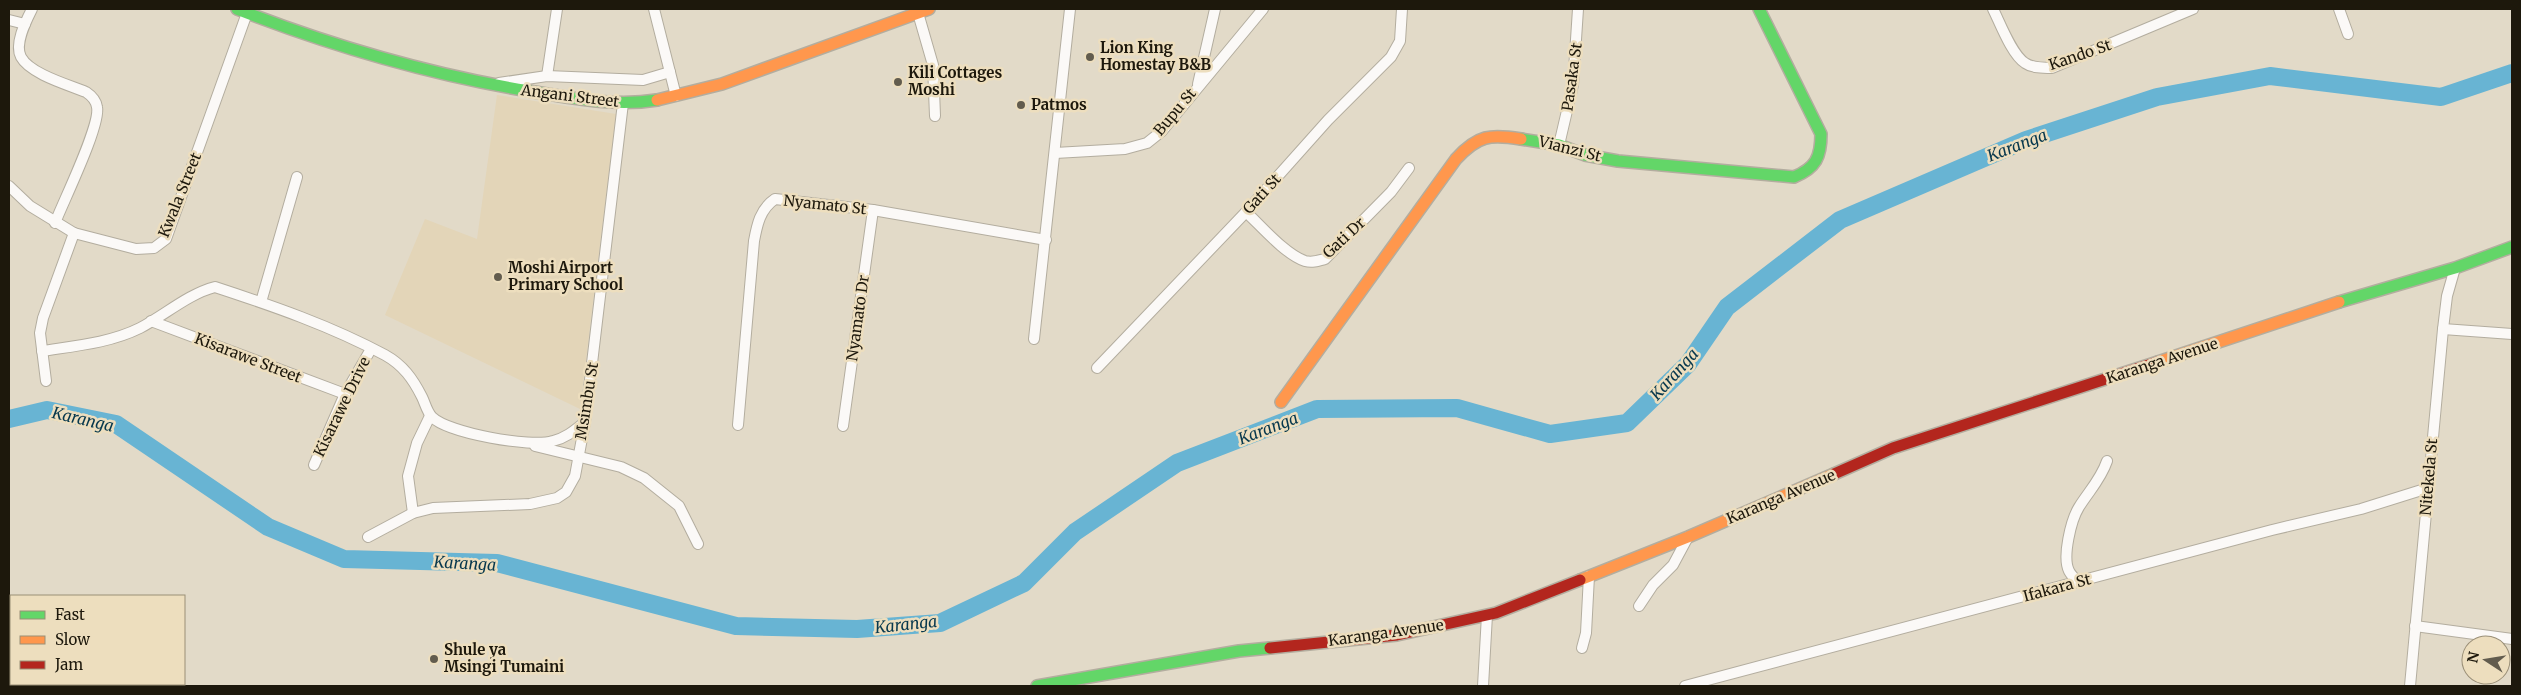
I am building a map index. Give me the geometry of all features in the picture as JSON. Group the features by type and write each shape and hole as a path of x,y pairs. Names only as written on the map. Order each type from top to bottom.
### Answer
{"street":[{"path":"32,9 25,24 20,45 21,57 33,69 86,92 94,98 98,109 94,127 55,223"},
{"path":"547,76 557,9"},
{"path":"654,9 676,96"},
{"path":"1034,339 1070,9"},
{"path":"1198,85 1215,9"},
{"name":"Bupu St","path":"1055,153 1125,149 1147,143 1162,131 1198,85 1263,9"},
{"name":"Gati St","path":"1097,368 1246,212 1328,120 1391,57 1400,41 1402,9"},
{"name":"Pasaka St","path":"1559,145 1573,85 1578,9"},
{"name":"Vianzi St","path":"1281,402 1456,159 1471,143 1489,136 1507,136 1559,145 1584,155 1618,161 1794,177 1810,171 1818,162 1822,151 1821,134 1758,9"},
{"name":"Kando St","path":"1993,9 2016,52 2025,63 2038,68 2052,68 2193,9"},
{"path":"2338,9 2348,34"},
{"name":"Angani Street","path":"242,11 330,44 384,60 488,85 580,100 623,104 676,96 723,84 924,11"},
{"name":"Kwala Street","path":"9,186 30,206 74,233 136,249 154,248 166,240 242,11"},
{"path":"924,11 933,65 935,116"},
{"path":"9,20 25,24"},
{"path":"488,85 547,76 643,80 670,72"},
{"name":"Msimbu St","path":"368,536 413,513 433,508 530,504 557,498 566,492 575,476 585,422 623,104"},
{"name":"Gati Dr","path":"1246,212 1288,250 1303,260 1312,262 1325,259 1391,192 1409,168"},
{"path":"261,302 297,177"},
{"name":"Nyamato St","path":"738,425 757,223 766,205 775,199 873,210 1046,240"},
{"name":"Nyamato Dr","path":"843,426 873,210"},
{"path":"46,382 40,333 43,318 74,233"},
{"name":"Karanga Avenue","path":"1037,686 1075,683 1238,651 1397,635 1486,615 1688,537 1893,448 2371,292 2454,268 2512,246"},
{"name":"Nitekela St","path":"2410,686 2447,296 2454,268"},
{"path":"42,351 103,341 139,328 203,290 215,288 306,318 371,348 402,366 416,386 430,416 440,423 458,430 621,466 644,478 679,506 698,544"},
{"name":"Kisarawe Street","path":"151,321 345,394"},
{"path":"2444,329 2512,334"},
{"name":"Kisarawe Drive","path":"314,466 345,394 371,348"},
{"path":"413,513 408,476 417,442 430,416"},
{"path":"532,445 553,442 572,434 585,422"},
{"path":"2079,583 2069,571 2066,562 2071,526 2079,507 2103,474 2107,461"},
{"name":"Ifakara St","path":"1686,686 2079,583 2272,530 2361,509 2428,488"},
{"path":"1640,606 1653,585 1662,579 1673,565 1688,537"},
{"path":"1582,648 1586,633 1589,576"},
{"path":"1483,686 1486,615"},
{"path":"2415,626 2512,639"}],"shaded area":[{"name":"Moshi Airport Primary School","path":"497,95 616,114 580,409 385,315 425,219 477,239"}],"waterway":[{"name":"Karanga","path":"9,419 47,410 116,424 268,527 344,559 497,563 736,626 857,629 940,623 1024,583 1075,532 1177,463 1317,409 1457,408 1550,434 1627,423 1688,364 1727,307 1840,220 2026,140 2157,97 2270,76 2441,97 2512,73"}],"traffic: fast":[{"path":"237,9 345,47 454,76 593,101 625,103 657,100"},
{"path":"1521,139 1559,145 1585,155 1618,161 1794,177 1801,174 1808,170 1816,161 1820,149 1821,134 1759,9"},
{"path":"2339,302 2455,268 2512,247"},
{"path":"1037,686 1239,651 1270,648"}],"traffic: slow":[{"path":"657,100 722,84 929,9"},
{"path":"1281,402 1456,159 1471,145 1485,138 1521,139"},
{"path":"2158,362 2339,302"},
{"path":"1580,580 1688,537 1834,474"}],"traffic: jam":[{"path":"1834,474 1893,448 2158,362"},
{"path":"1270,648 1397,635 1496,613 1580,580"}],"place":[{"name":"Lion King Homestay B&B","path":"1090,57"},
{"name":"Kili Cottages Moshi","path":"898,82"},
{"name":"Patmos","path":"1021,105"},
{"name":"Moshi Airport Primary School","path":"498,277"},
{"name":"Shule ya Msingi Tumaini","path":"434,659"}]}
